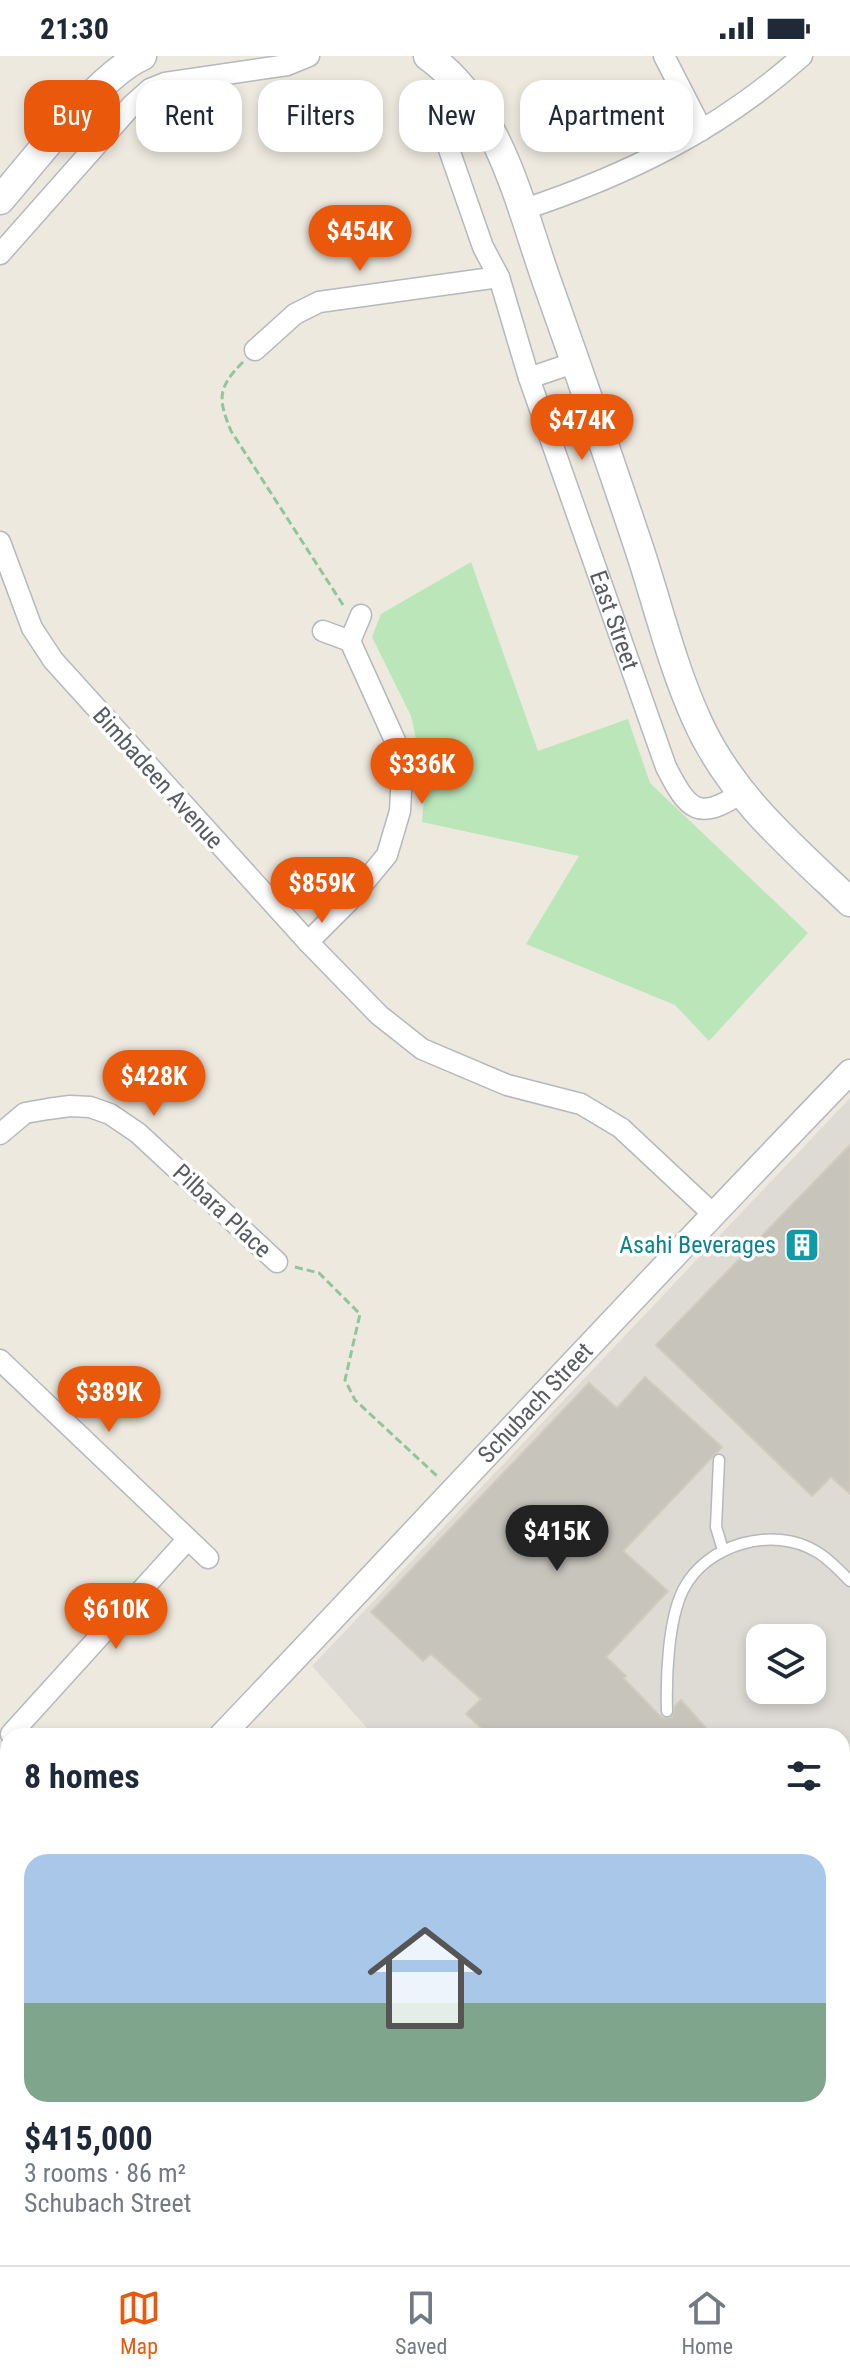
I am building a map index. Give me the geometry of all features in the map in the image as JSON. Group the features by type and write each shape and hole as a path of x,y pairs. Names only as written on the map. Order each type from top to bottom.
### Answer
{"main road":[{"path":"0,200 88,101 125,64 142,56"},
{"name":"East Street","path":"428,56 457,81 479,109 499,149 576,362 695,718 741,793 774,830 850,902"}],"street":[{"path":"0,254 114,125 150,89 179,80 287,65 309,56"},
{"path":"664,56 702,130"},
{"path":"522,210 590,187 663,153 762,89 802,56"},
{"name":"East Street","path":"450,152 483,247 499,277 529,378 671,778 692,804 704,810 717,809 741,793"},
{"path":"255,350 295,314 319,302 499,277"},
{"path":"529,378 576,362"},
{"name":"Bimbadeen Avenue","path":"0,542 32,628 53,660 308,942 379,1015 422,1049 507,1085 581,1104 621,1128 713,1214"},
{"path":"308,942 349,901 387,855 400,811 402,772 397,745 355,627 323,631"},
{"name":"Schubach Street","path":"229,1728 850,1072"},
{"name":"Pilbara Place","path":"0,1134 25,1113 70,1106 90,1107 110,1114 138,1133 277,1262"},
{"path":"0,1360 208,1558"},
{"path":"11,1728 188,1539"}],"lane":[{"path":"719,1460 716,1527 723,1550"},
{"path":"667,1711 666,1674 682,1593 695,1570 723,1550 754,1542 775,1541 805,1547 826,1559 850,1581"}],"path":[{"path":"255,350 228,377 221,392 223,411 231,431 355,627"},
{"path":"277,1262 319,1273 360,1314 345,1380 349,1391 454,1492"}],"shaded area":[{"path":"850,1098 850,1728 367,1728 312,1666"}],"green space":[{"path":"471,562 538,751 628,719 650,783 808,933 709,1041 675,1005 526,944 579,856 422,822 425,780 411,716 372,637 381,614"}],"building":[{"name":"Asahi Beverages","path":"850,1145 850,1494 831,1477 812,1496 656,1345"},
{"path":"645,1377 722,1447 623,1551 668,1591 606,1657 662,1718 672,1717 675,1706 681,1700 706,1728 481,1728 466,1714 481,1699 431,1654 423,1661 371,1612 589,1383 617,1408"}],"place":[{"name":"Asahi Beverages","path":"802,1245"}]}
